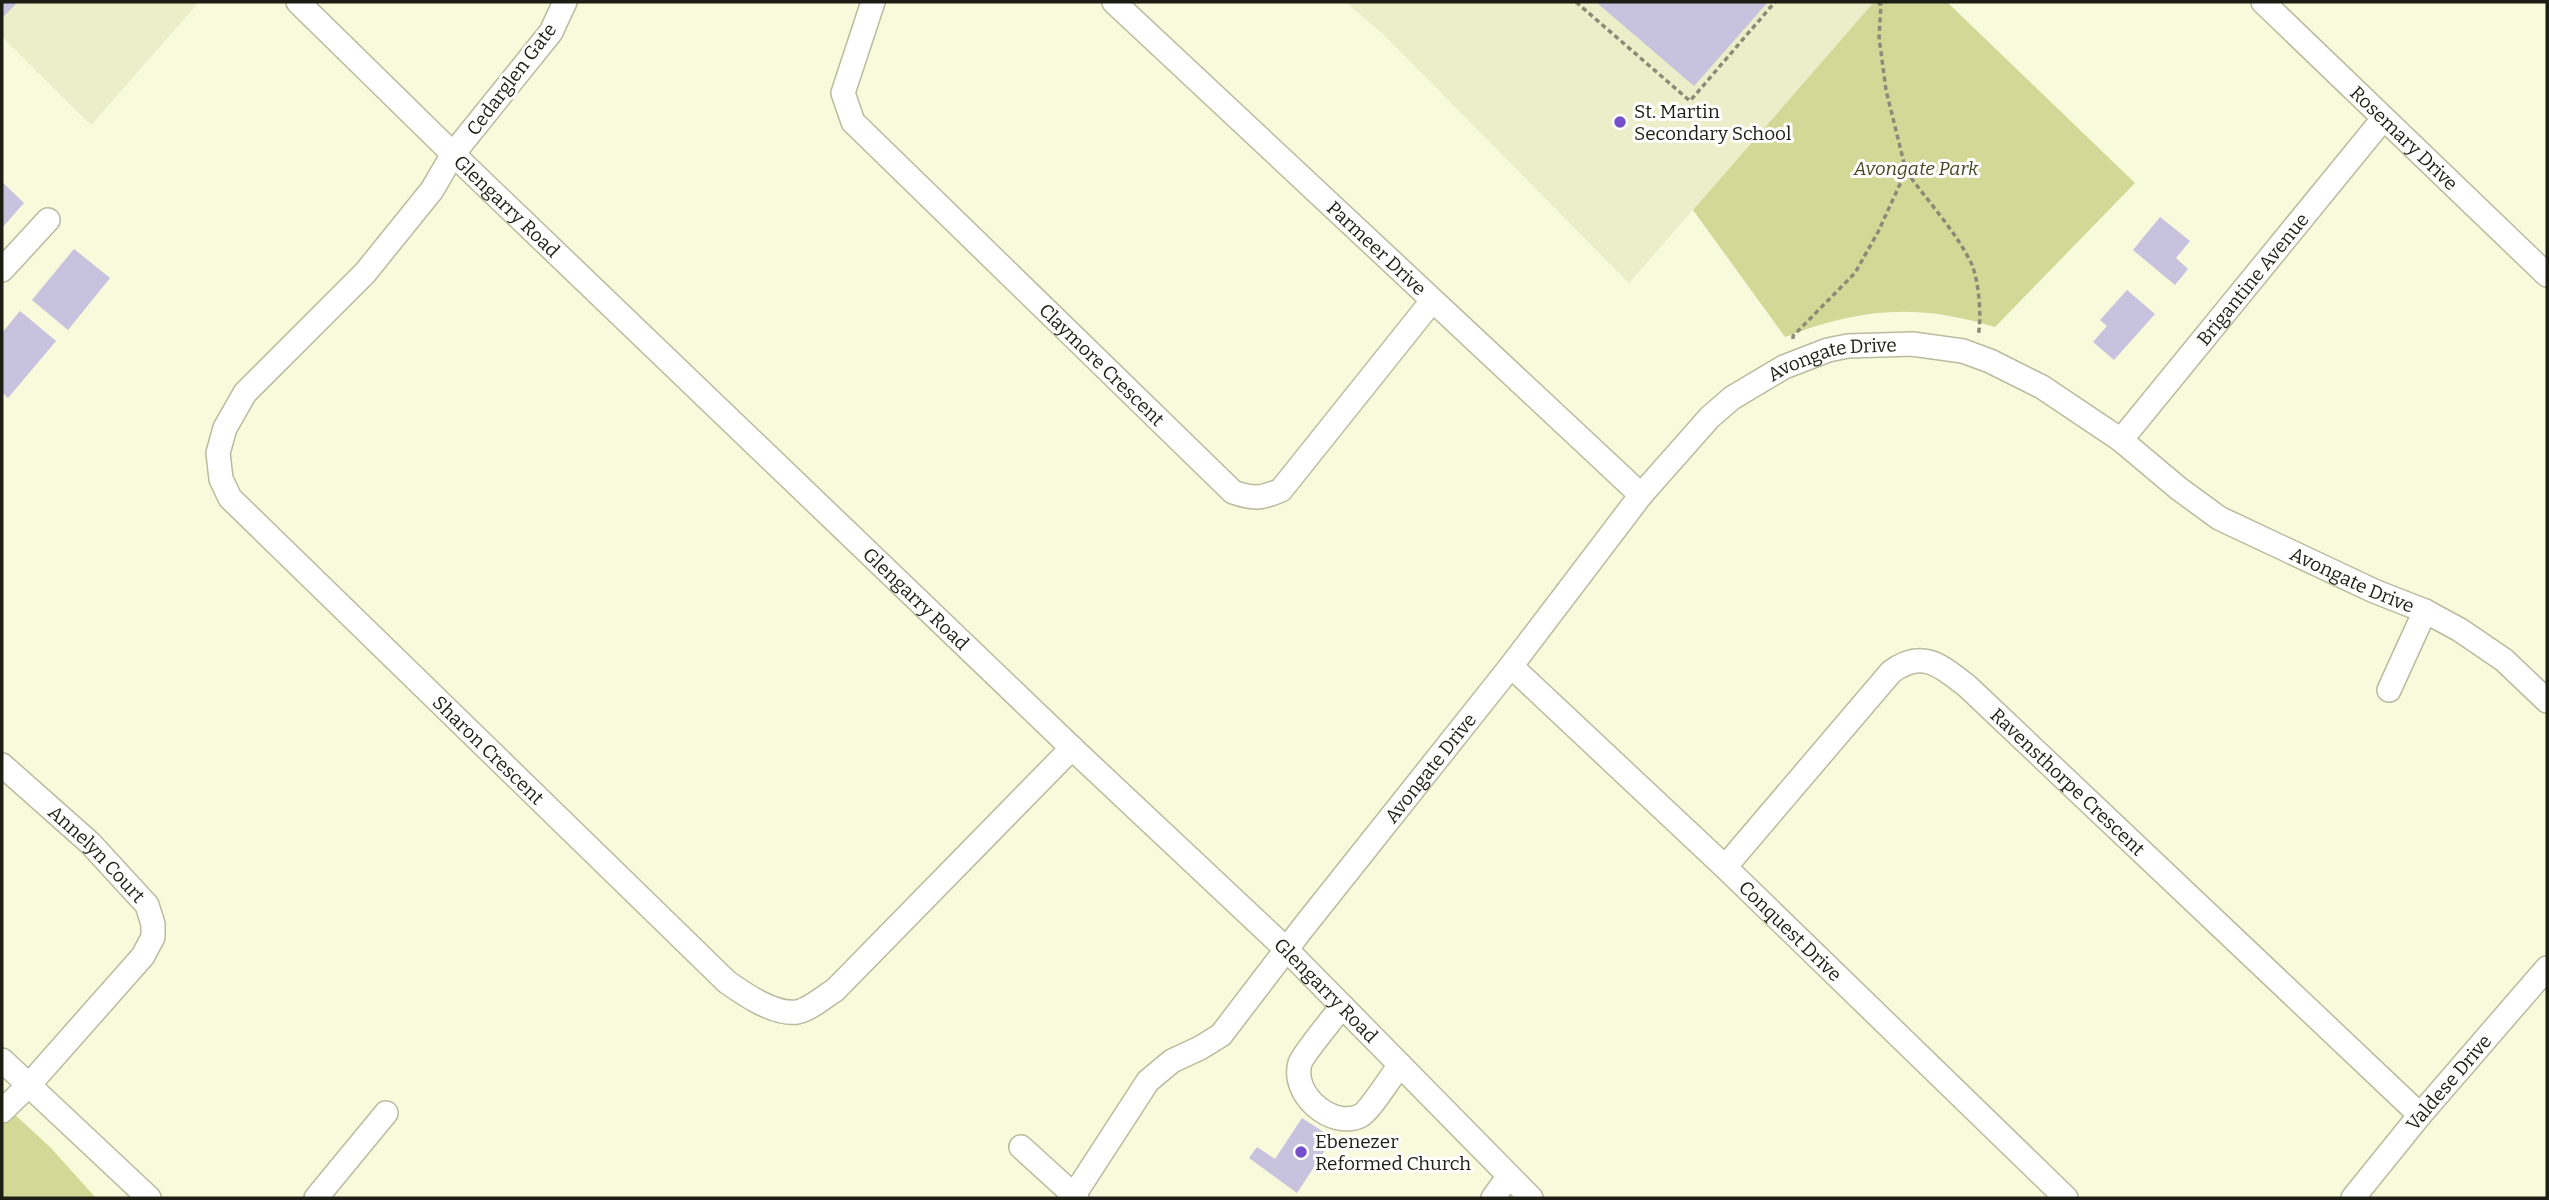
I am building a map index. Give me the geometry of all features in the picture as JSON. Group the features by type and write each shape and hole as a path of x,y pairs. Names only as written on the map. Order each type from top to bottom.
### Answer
{"street":[{"name":"Glengarry Road","path":"298,2 1072,748 1286,950 1531,1198"},
{"name":"Cedarglen Gate","path":"453,154 551,32 565,2"},
{"name":"Claymore Crescent","path":"873,2 844,93 852,122 1233,492 1252,498 1268,496 1281,490 1432,301"},
{"name":"Parmeer Drive","path":"1114,2 1641,495"},
{"name":"Rosemary Drive","path":"2263,2 2547,275"},
{"name":"Brigantine Avenue","path":"2121,440 2384,120"},
{"name":"Sharon Crescent","path":"453,154 432,190 365,273 245,393 225,428 218,453 221,479 230,498 240,508 727,982 749,998 774,1008 797,1012 835,990 1072,748"},
{"path":"2,270 48,220"},
{"name":"Avongate Drive","path":"1075,1197 1148,1081 1172,1061 1221,1035 1511,666 1641,495 1710,417 1732,398 1791,365 1848,346 1912,344 1973,354 2042,387 2121,440 2219,518 2374,591 2425,611 2504,660 2547,701"},
{"path":"2389,690 2425,611"},
{"name":"Ravensthorpe Crescent","path":"1725,867 1891,672 1904,663 1920,659 1942,667 1967,686 2420,1115"},
{"name":"Conquest Drive","path":"1511,666 1725,867 2066,1198"},
{"name":"Annelyn Court","path":"2,765 90,844 147,905 153,924 153,937 143,956 29,1085 2,1111"},
{"name":"Valdese Drive","path":"2353,1198 2420,1115 2547,968"},
{"path":"1342,1006 1300,1062 1301,1084 1318,1110 1344,1120 1363,1115 1400,1065"},
{"path":"2,1060 149,1198"},
{"path":"316,1198 386,1113"},
{"path":"1021,1147 1075,1197"},
{"path":"1493,1198 1509,1176"}],"path":[{"path":"1576,2 1690,101 1775,2"},
{"path":"1878,2 1881,5 1879,37 1886,90 1906,171 1973,267 1981,324 1973,354"},
{"path":"1791,365 1793,336 1855,273 1878,232 1906,171"}],"shaded area":[{"path":"2,2 199,2 91,125 2,37"},
{"name":"St. Martin Secondary School","path":"1346,2 1874,2 1629,283 1383,34"}],"green space":[{"name":"Avongate Park","path":"1874,2 1947,2 2135,183 1995,327 1940,314 1889,312 1838,320 1785,337 1693,210"},
{"path":"2,1103 50,1147 96,1198 2,1198"}],"building":[{"path":"2,2 18,2 2,18"},
{"path":"1596,2 1768,2 1694,86"},
{"path":"2,182 24,203 2,228"},
{"path":"2160,217 2190,241 2176,258 2188,269 2175,285 2133,250"},
{"path":"74,249 110,278 68,330 32,300"},
{"path":"2127,290 2155,314 2114,360 2093,342 2107,326 2100,320"},
{"path":"20,311 56,341 8,398 2,392 2,333"},
{"name":"Ebenezer Reformed Church","path":"1302,1118 1333,1138 1297,1193 1249,1158 1257,1147 1275,1159"}],"place":[{"name":"St. Martin Secondary School","path":"1620,122"},
{"name":"Ebenezer Reformed Church","path":"1301,1152"}]}
